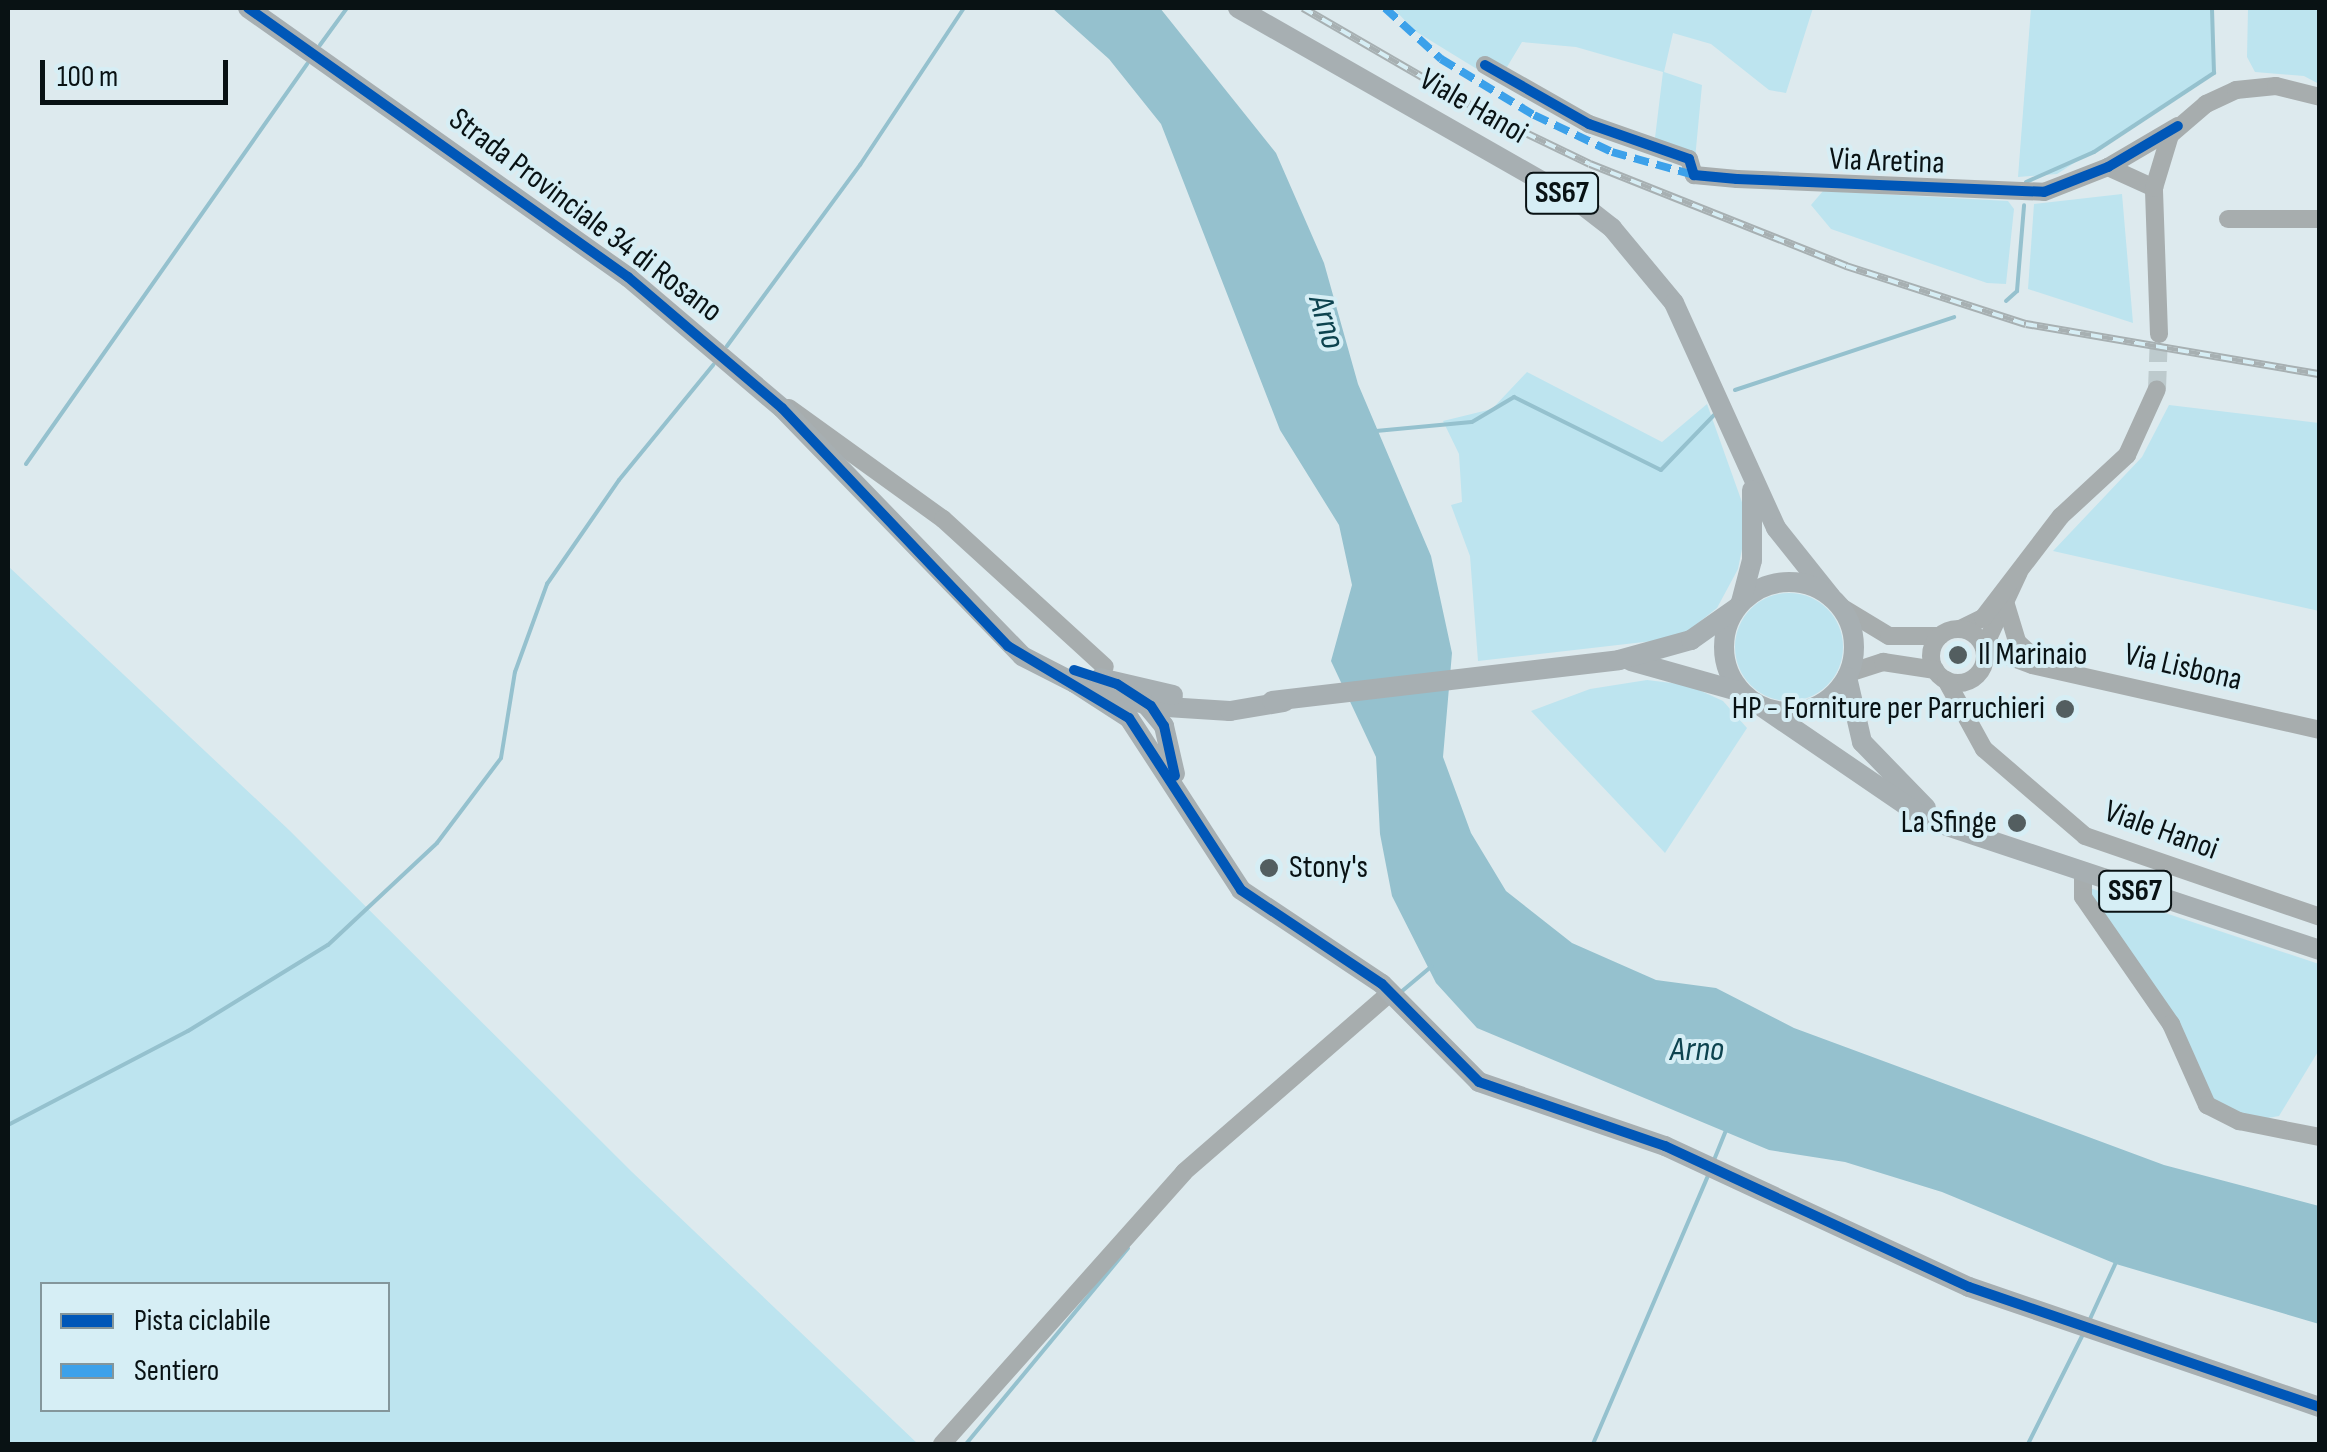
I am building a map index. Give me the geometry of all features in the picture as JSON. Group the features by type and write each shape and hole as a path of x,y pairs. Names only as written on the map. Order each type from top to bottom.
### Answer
{"main road":[{"name":"Strada Provinciale 34 di Rosano","path":"248,8 628,277 756,386 990,626 1035,664 1075,684 1151,706 1230,710 1507,671 1619,660 1691,640 1738,606"},
{"name":"Viale Hanoi","path":"1238,8 1563,193 1612,228 1674,303 1776,528 1836,602 1854,639 1848,675"},
{"name":"Viale Hanoi","path":"1741,692 1724,660 1756,522 1751,478"},
{"name":"Viale Hanoi","path":"1738,606 1774,583 1794,582 1836,602"},
{"name":"Strada Provinciale 34 di Rosano","path":"990,626 1055,662 1185,696 1285,702"},
{"name":"Strada Provinciale 34 di Rosano","path":"1619,660 1682,671 1741,692"},
{"path":"1741,692 1762,706 1791,712 1820,705 1848,675"},
{"name":"SS67","path":"1848,675 1862,742 1908,794 1951,828"},
{"path":"1111,676 1151,706"},
{"path":"1075,684 1117,706 1158,743"},
{"path":"1185,696 1151,706 1143,724 1158,743 1224,871 1241,890 1391,992 1479,1082 1665,1146 1969,1286 2320,1407"},
{"name":"SS67","path":"1762,706 1887,796 1951,828 2083,875 2320,950"},
{"path":"1158,743 1176,723 1230,710"}],"street":[{"name":"Via Aretina","path":"1485,65 1589,124 1689,159 1694,175 2017,194 2070,185 2178,126 2210,101 2244,88 2284,87 2320,96"},
{"name":"Via Aretina","path":"2158,334 2154,188 2158,162 2178,126"},
{"path":"2130,154 2158,162"},
{"path":"2108,167 2154,188"},
{"path":"2228,219 2320,219"},
{"path":"756,386 944,519 1111,676"},
{"path":"2020,572 1984,647 1960,629 1982,618 2062,516 2126,455 2157,389"},
{"name":"Viale Hanoi","path":"1836,602 1889,636 1940,636 1960,629"},
{"path":"2006,606 2017,642 2041,667"},
{"path":"1940,636 1931,652 1940,675"},
{"name":"Viale Hanoi","path":"1984,647 1975,676 1978,720 2003,766"},
{"name":"Via Lisbona","path":"1984,647 2041,667 2320,730"},
{"path":"1848,675 1883,662 1940,675 1975,676"},
{"name":"Via Lisbona","path":"1975,676 2041,667"},
{"name":"Viale Hanoi","path":"1940,675 1975,735 2003,766 2084,836 2320,917"},
{"path":"2083,875 2083,897 2171,1024 2207,1105 2240,1121 2320,1137"},
{"path":"942,1444 1184,1172 1391,992"}],"shaded area":[{"path":"1393,8 1813,8 1786,93 1769,90 1711,44 1673,33 1664,72 1702,85 1695,159 1654,146 1663,72 1576,47 1522,42 1498,82 1415,31"},
{"path":"2031,8 2212,8 2214,73 2057,174 2018,177"},
{"path":"2248,8 2319,8 2319,84 2304,76 2255,72 2247,57"},
{"path":"1823,191 2008,201 2014,209 2006,284 1987,283 1831,229 1811,205"},
{"path":"2122,194 2133,323 2028,289 2034,204"},
{"path":"1527,372 1662,442 1707,404 1748,519 1738,569 1717,608 1679,638 1478,661 1470,556 1451,505 1462,502 1459,454 1443,421 1492,409"},
{"path":"2169,405 2319,423 2319,611 2053,551 2142,457"},
{"path":"8,566 289,830 632,1172 918,1444 8,1444"},
{"path":"1789,593 1810,597 1827,609 1839,626 1843,647 1839,668 1827,685 1810,697 1789,701 1768,697 1751,685 1739,668 1735,647 1739,626 1751,609 1768,597"},
{"path":"1647,680 1688,685 1723,701 1747,728 1665,853 1531,711 1590,689"},
{"path":"2090,888 2319,964 2319,1050 2279,1116 2262,1119 2217,1106 2089,898"}],"water":[{"name":"Arno","path":"1052,8 1160,8 1276,153 1324,263 1358,384 1431,556 1452,653 1443,757 1471,833 1506,891 1572,943 1656,980 1716,988 1794,1028 2164,1165 2319,1206 2319,1324 2116,1264 1942,1192 1845,1162 1769,1150 1477,1028 1436,983 1392,896 1380,834 1376,757 1331,661 1352,585 1339,525 1280,430 1161,124 1109,59"}],"waterway":[{"path":"320,45 347,8"},
{"path":"727,346 860,165 964,8"},
{"path":"2026,182 2094,152 2214,73 2212,8"},
{"path":"26,464 307,64"},
{"path":"2006,301 2017,291 2024,205"},
{"path":"1735,390 1954,317"},
{"path":"8,1125 188,1031 328,945 437,843 501,758 515,672 547,584 619,480 713,365"},
{"path":"1376,431 1472,422 1514,397 1661,470 1716,413"},
{"path":"1401,992 1432,966"},
{"path":"1714,1160 1726,1131"},
{"path":"1593,1444 1709,1173"},
{"path":"966,1444 1128,1248"},
{"path":"2090,1319 2117,1260"},
{"path":"2028,1444 2084,1332"}],"tunnel":[{"path":"2157,389 2159,334"}],"railway":[{"path":"1303,8 1486,114 1590,164 1846,266 2026,324 2320,374"}],"marked path":[{"path":"1385,8 1441,59 1534,115 1612,152 1694,175"}],"cycle path":[{"path":"248,8 628,277 782,408 1008,646 1129,718 1241,890 1382,984 1479,1082 1665,1146 1969,1287 2320,1407"},
{"path":"1485,65 1589,124 1689,159 1694,175 1737,179 2044,192 2108,167 2178,126"},
{"path":"1074,670 1117,684 1151,706 1164,726 1175,776"}],"place":[{"name":"Il Marinaio","path":"1958,655"},
{"name":"HP - Forniture per Parruchieri","path":"2065,709"},
{"name":"La Sfinge","path":"2017,823"},
{"name":"Stony's","path":"1269,868"}]}
